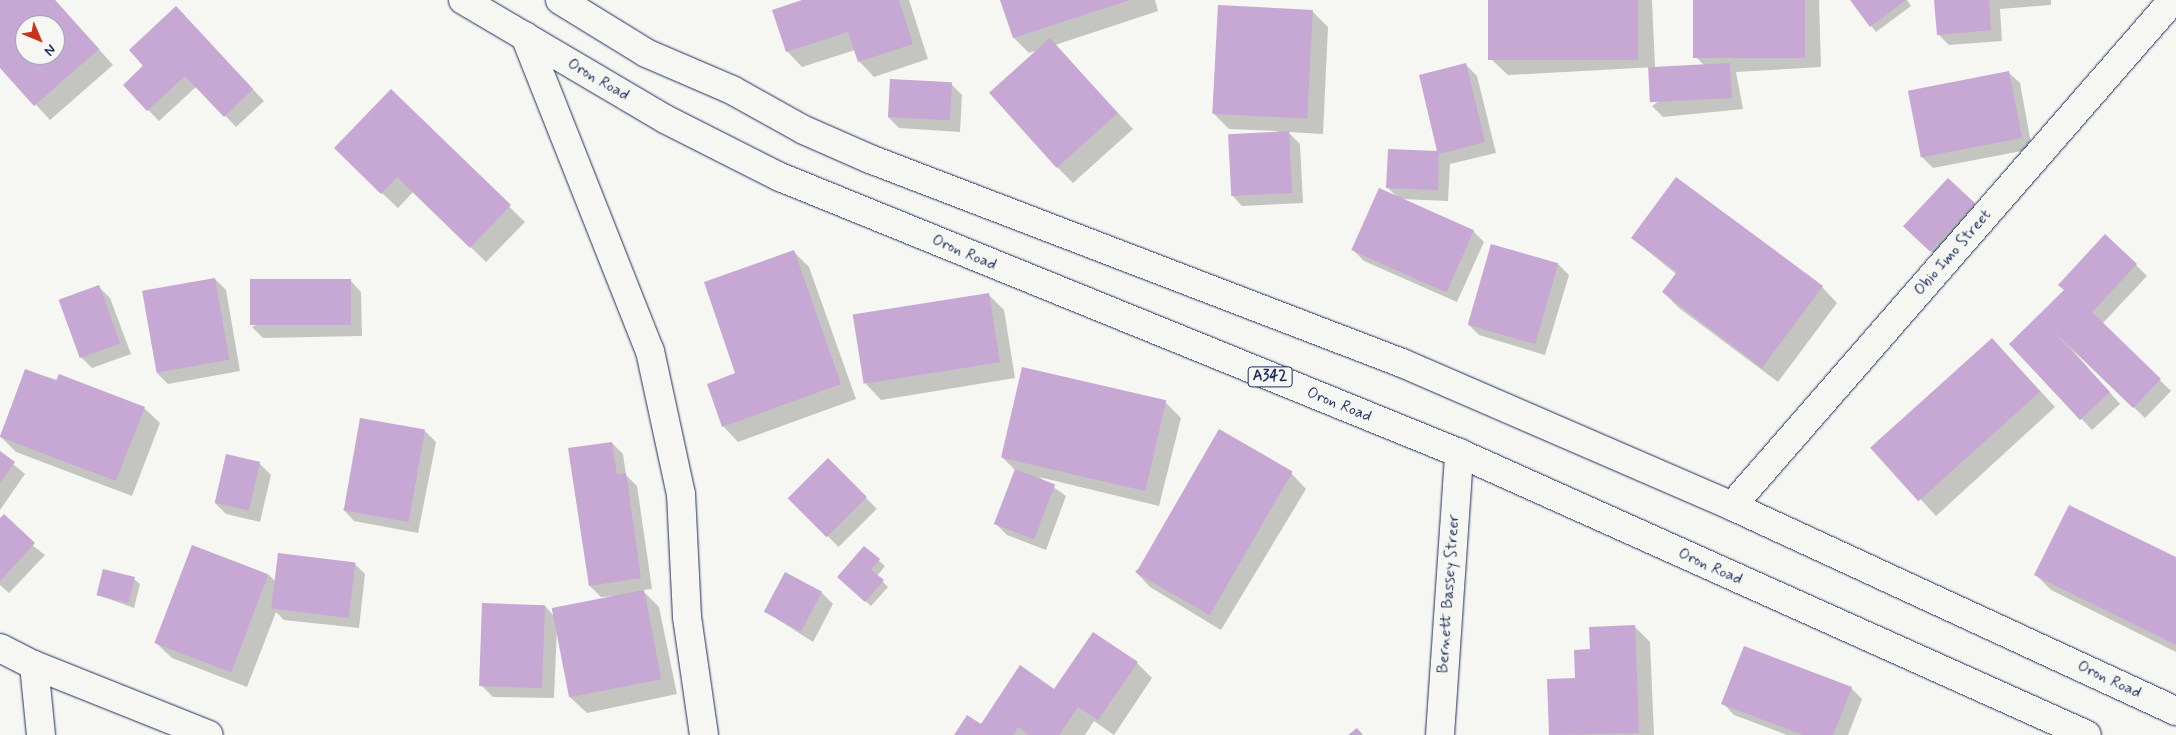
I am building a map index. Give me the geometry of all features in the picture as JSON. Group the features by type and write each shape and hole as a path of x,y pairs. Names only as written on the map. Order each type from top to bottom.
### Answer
{"main road":[{"name":"Oron Road","path":"463,0 665,120 780,177 1459,453 2087,735"},
{"name":"Oron Road","path":"560,0 646,53 732,90 804,130 870,159 1402,363 1732,506 2176,711"},
{"name":"Obio Imo Street","path":"1732,506 2173,0"},
{"path":"525,36 650,351 681,494 687,617 704,735"},
{"name":"Bernett Bassey Streer","path":"1440,735 1459,453"},
{"path":"0,648 34,665 209,735"},
{"path":"34,665 41,735"}],"building":[{"path":"0,0 55,0 99,49 34,106 0,68"},
{"path":"802,0 899,0 913,44 858,62 848,32 786,52 772,10"},
{"path":"1000,0 1130,0 1013,38"},
{"path":"1488,0 1638,0 1638,60 1488,60"},
{"path":"1693,0 1805,0 1805,58 1693,58"},
{"path":"1850,0 1906,0 1870,27"},
{"path":"1934,0 1989,0 1991,30 1937,35"},
{"path":"1218,5 1313,10 1307,119 1212,114"},
{"path":"176,6 253,89 224,117 185,76 147,111 123,85 143,66 129,50"},
{"path":"1050,38 1118,113 1057,168 989,93"},
{"path":"1466,63 1485,142 1439,154 1438,190 1386,188 1388,149 1437,151 1419,75"},
{"path":"1730,63 1732,98 1650,102 1648,67"},
{"path":"2009,71 2022,138 1921,157 1908,91"},
{"path":"890,79 952,82 950,120 888,117"},
{"path":"391,89 511,205 470,248 397,177 381,194 334,148"},
{"path":"1289,131 1292,193 1231,196 1228,134"},
{"path":"1676,177 1823,286 1762,368 1662,292 1677,272 1631,238"},
{"path":"1948,178 1975,203 1930,252 1903,226"},
{"path":"1379,188 1474,230 1446,292 1351,250"},
{"path":"2105,234 2137,264 2092,312 2161,379 2133,408 2048,326 2110,392 2080,420 2009,344 2064,290 2058,285"},
{"path":"1491,244 1558,263 1535,344 1468,325"},
{"path":"794,250 841,384 722,427 707,384 735,373 704,282"},
{"path":"215,278 229,360 157,373 142,291"},
{"path":"250,279 351,279 351,325 250,325"},
{"path":"99,285 120,343 80,358 59,300"},
{"path":"989,293 1000,362 864,384 853,315"},
{"path":"1992,338 2040,392 1918,501 1870,448"},
{"path":"1022,367 1166,400 1145,491 1001,458"},
{"path":"25,369 56,381 59,374 145,407 116,481 0,437"},
{"path":"360,418 425,429 409,522 344,511"},
{"path":"1219,429 1293,472 1210,615 1136,573"},
{"path":"612,442 617,475 626,473 641,578 589,586 568,448"},
{"path":"0,451 15,462 0,483"},
{"path":"226,454 260,462 249,511 215,503"},
{"path":"828,458 867,497 827,537 788,498"},
{"path":"1015,469 1055,484 1034,539 994,524"},
{"path":"2069,505 2176,557 2176,645 2034,575"},
{"path":"4,514 35,543 0,581 0,518"},
{"path":"192,545 269,574 231,672 154,643"},
{"path":"864,546 880,559 871,570 884,580 865,602 837,577"},
{"path":"278,553 355,563 349,618 271,609"},
{"path":"103,569 135,577 128,603 96,595"},
{"path":"785,572 822,592 801,631 764,612"},
{"path":"644,590 661,679 569,697 552,608"},
{"path":"482,603 545,605 542,688 479,686"},
{"path":"1635,625 1639,733 1549,735 1547,679 1575,678 1574,650 1590,649 1589,627"},
{"path":"1093,632 1138,662 1098,720 1078,707 1059,735 1029,735 1018,727 1013,735 954,735 967,715 981,724 1020,665 1054,689"},
{"path":"1744,646 1852,687 1833,735 1803,735 1721,704"},
{"path":"1357,728 1363,735 1348,735"}]}
